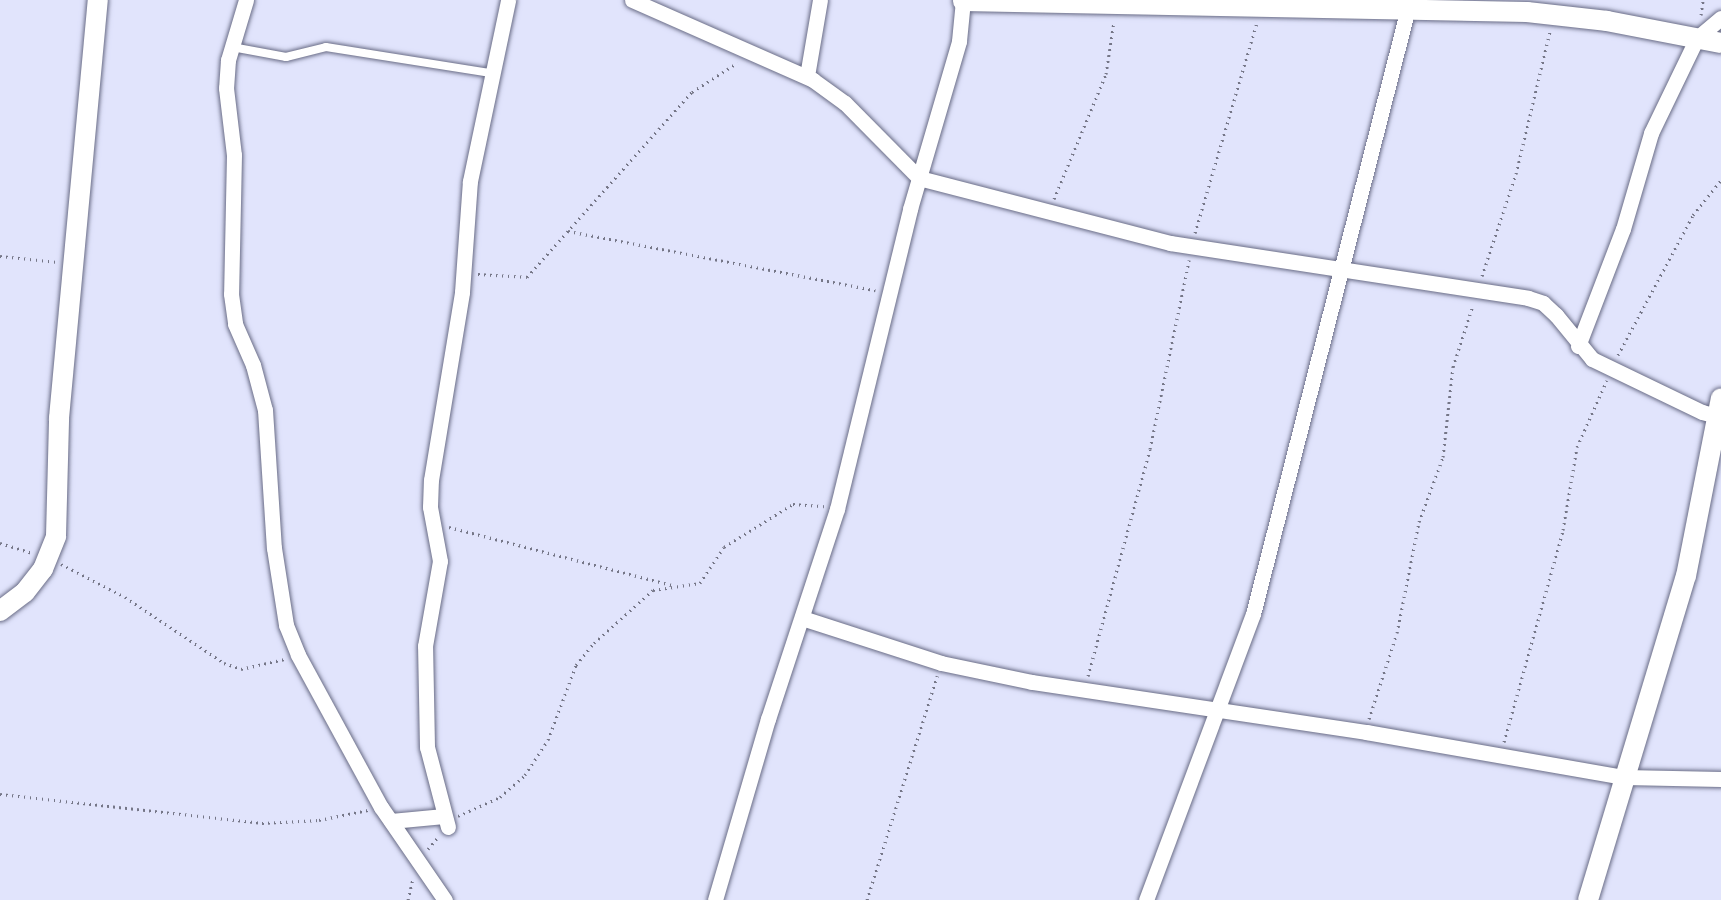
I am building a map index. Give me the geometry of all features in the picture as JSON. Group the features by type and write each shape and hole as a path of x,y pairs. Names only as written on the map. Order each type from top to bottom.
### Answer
{"street":[{"path":"0,611 25,592 47,557 56,536 59,418 99,0"},
{"path":"246,0 232,46 226,88 234,154 231,294 235,324 253,365 265,410 274,548 286,626 298,655 381,807 445,900"},
{"path":"391,821 446,821 427,747 425,646 440,561 434,522 429,507 431,480 464,273 470,181 508,0"},
{"path":"632,0 751,54 807,76 845,103 919,178 1191,247 1478,290 1542,303 1578,346 1611,370 1720,410 1686,576 1588,900"},
{"path":"807,76 820,0"},
{"path":"946,0 1554,15 1721,43"},
{"path":"715,900 837,509 919,178 959,41 963,0"},
{"path":"1146,900 1253,614 1407,12"},
{"path":"1578,346 1623,229 1651,134 1697,38 1721,18"},
{"path":"802,618 941,663 1085,689 1366,732 1624,777 1721,779"}],"lane":[{"path":"232,46 286,57 326,47 491,73"}],"path":[{"path":"1050,210 1106,74 1117,5"},
{"path":"1085,689 1150,448 1191,247 1261,8"},
{"path":"1366,732 1397,633 1419,522 1443,457 1453,368 1516,174 1554,15"},
{"path":"464,273 527,277 692,92 751,54"},
{"path":"1500,756 1563,530 1577,447 1611,370 1693,215 1721,180"},
{"path":"568,231 891,294"},
{"path":"0,256 75,264"},
{"path":"417,862 446,821 500,797 525,775 548,740 576,665 594,643 653,590 700,583 724,547 793,504 837,509"},
{"path":"434,522 484,539 674,586"},
{"path":"0,543 47,557 125,597 224,663 241,669 298,655"},
{"path":"867,900 941,663"},
{"path":"0,794 262,823 319,820 381,807"}]}
